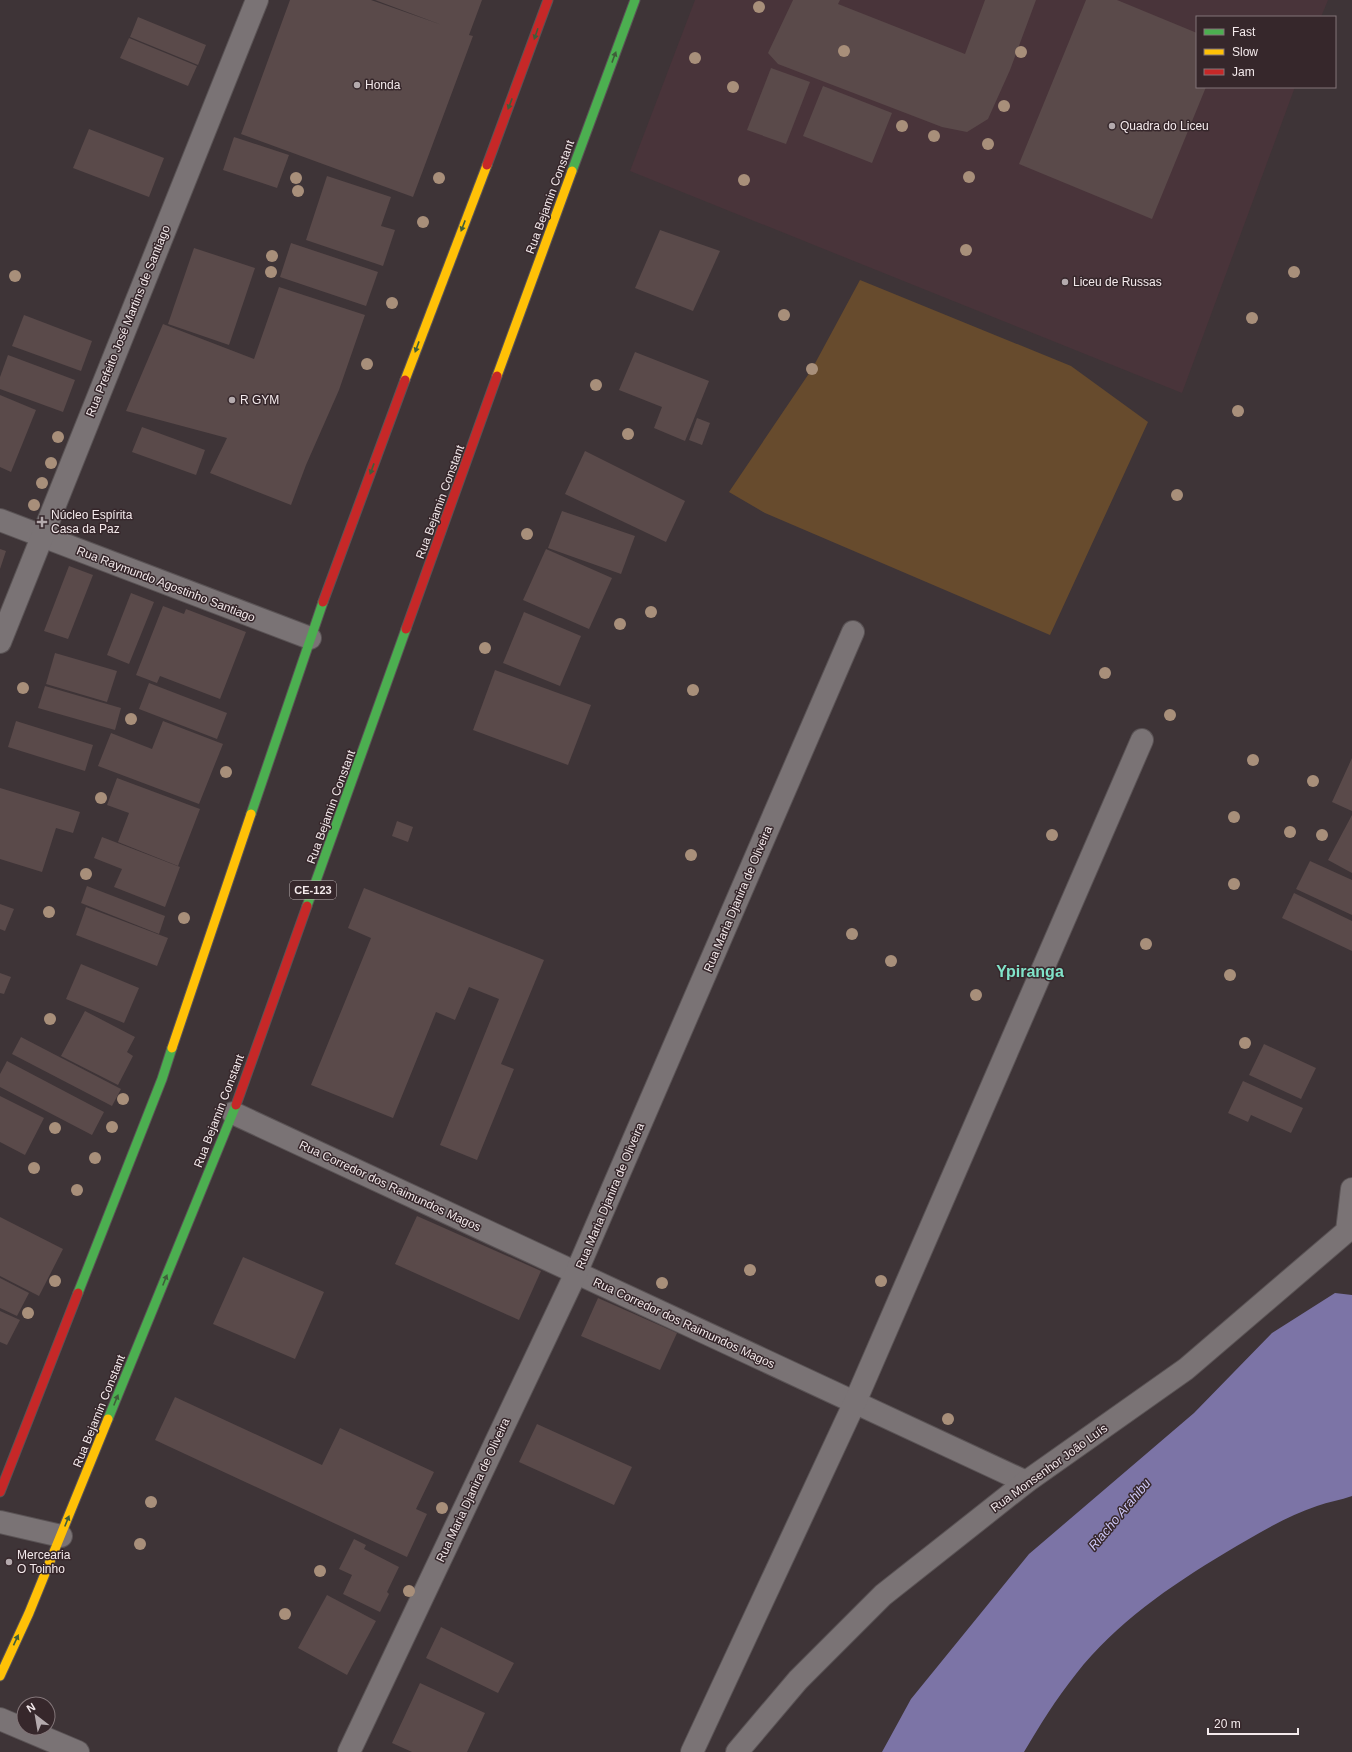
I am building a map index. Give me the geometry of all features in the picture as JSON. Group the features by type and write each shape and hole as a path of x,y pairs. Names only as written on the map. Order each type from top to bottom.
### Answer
{"main road":[{"path":"0,1492 162,1079 310,638 418,344 524,68 548,0"},
{"name":"Rua Bejamin Constant","path":"0,1676 29,1613 61,1536 233,1113 494,386 635,0"}],"street":[{"name":"Rua Prefeito José Martins de Santiago","path":"0,642 257,0"},
{"name":"Rua Raymundo Agostinho Santiago","path":"0,520 310,638"},
{"name":"Rua Maria Djanira de Oliveira","path":"349,1752 576,1273 853,632"},
{"path":"692,1752 855,1402 1142,740"},
{"name":"Rua Corredor dos Raimundos Magos","path":"233,1113 1026,1482"},
{"name":"Rua Monsenhor João Luís","path":"737,1752 798,1680 883,1595 1026,1482 1186,1369 1267,1298 1350,1235 1352,1190"},
{"path":"0,1522 61,1536"},
{"path":"0,1719 78,1752"}],"shaded area":[{"name":"Liceu de Russas","path":"695,0 1328,0 1321,16 1196,16 1196,88 1295,88 1182,393 630,171"},
{"path":"860,280 1071,366 1148,422 1050,635 765,513 729,492 812,369"}],"water":[{"name":"Riacho Arahibu","path":"1335,1293 1352,1295 1352,1496 1293,1515 1204,1566 1164,1592 1108,1638 1076,1674 1048,1712 1024,1752 882,1752 911,1699 1029,1554 1194,1413 1272,1333"}],"building":[{"name":"Honda","path":"290,0 371,0 442,25 375,0 482,0 469,35 473,36 413,197 241,134"},
{"path":"793,0 840,0 838,4 965,54 985,0 1036,0 1010,70 988,119 967,132 942,127 778,64 768,53"},
{"name":"Quadra do Liceu","path":"1086,0 1117,0 1196,33 1196,88 1206,88 1152,219 1019,164"},
{"path":"138,17 206,45 198,65 130,37"},
{"path":"129,38 197,66 188,86 120,58"},
{"path":"771,68 810,82 786,144 747,130"},
{"path":"823,86 892,113 872,163 803,136"},
{"path":"89,129 164,158 149,197 73,168"},
{"path":"234,137 289,155 277,188 223,170"},
{"path":"327,176 391,197 381,226 395,230 383,266 306,240"},
{"path":"660,230 720,251 693,311 635,288"},
{"path":"291,243 378,272 366,306 280,277"},
{"path":"194,248 255,268 229,345 168,324"},
{"name":"R GYM","path":"279,287 365,315 339,390 306,465 291,505 210,473 227,438 126,411 163,324 254,359"},
{"path":"24,315 92,341 81,371 12,346"},
{"path":"635,352 709,381 685,441 654,428 662,407 619,390"},
{"path":"8,355 75,380 63,412 0,389 0,377"},
{"path":"0,395 36,410 11,472 0,467"},
{"path":"697,418 710,423 702,445 689,440"},
{"path":"142,427 205,450 196,475 132,452"},
{"path":"585,451 685,501 666,542 565,494"},
{"path":"562,511 635,536 621,574 548,548"},
{"path":"0,549 6,551 0,569"},
{"path":"546,549 612,578 589,629 523,600"},
{"path":"69,566 93,575 68,639 44,631"},
{"path":"131,593 154,602 129,664 107,655"},
{"path":"163,606 184,614 186,609 246,632 220,699 160,676 157,683 136,675"},
{"path":"524,612 581,636 560,686 503,663"},
{"path":"55,653 117,671 107,702 46,684"},
{"path":"495,670 591,705 568,765 473,730"},
{"path":"149,683 227,713 217,739 139,709"},
{"path":"45,686 121,708 115,730 38,708"},
{"path":"16,721 93,745 85,771 8,747"},
{"path":"163,721 223,744 199,804 98,766 111,733 152,749"},
{"path":"1352,758 1352,811 1332,802"},
{"path":"117,778 200,809 178,866 118,842 129,813 107,805"},
{"path":"0,788 80,812 73,833 56,828 42,872 0,859"},
{"path":"1352,815 1352,873 1328,860"},
{"path":"397,821 413,827 408,842 392,836"},
{"path":"102,837 180,867 165,907 114,887 122,869 94,858"},
{"path":"1310,861 1352,880 1352,915 1296,889"},
{"path":"87,886 165,916 159,934 81,903"},
{"path":"364,888 544,960 501,1064 514,1069 477,1160 440,1145 499,999 469,987 455,1020 436,1012 393,1118 311,1085 371,938 348,928"},
{"path":"1294,893 1352,921 1352,951 1282,918"},
{"path":"0,904 14,909 5,931 0,929"},
{"path":"86,907 168,938 157,966 76,935"},
{"path":"81,964 139,988 124,1023 66,999"},
{"path":"0,973 11,977 4,994 0,993"},
{"path":"85,1011 135,1037 127,1052 133,1056 118,1085 61,1056"},
{"path":"21,1037 121,1089 112,1106 12,1054"},
{"path":"1264,1044 1316,1068 1301,1099 1249,1075"},
{"path":"7,1061 104,1112 92,1135 0,1087 0,1074"},
{"path":"1243,1081 1303,1108 1291,1133 1251,1115 1248,1122 1228,1113"},
{"path":"0,1096 44,1118 25,1155 0,1142"},
{"path":"417,1216 541,1271 519,1320 395,1264"},
{"path":"0,1217 63,1249 39,1296 0,1276"},
{"path":"243,1257 324,1292 295,1359 213,1324"},
{"path":"0,1278 29,1293 17,1316 0,1308"},
{"path":"598,1298 677,1333 660,1370 581,1336"},
{"path":"0,1311 20,1320 7,1345 0,1342"},
{"path":"175,1397 322,1465 340,1428 434,1472 416,1509 427,1514 407,1557 155,1440"},
{"path":"537,1424 632,1467 614,1505 519,1462"},
{"path":"354,1539 366,1545 364,1549 399,1567 387,1592 389,1594 380,1612 343,1594 352,1575 339,1569"},
{"path":"327,1595 376,1621 347,1675 298,1648"},
{"path":"441,1627 514,1663 498,1693 426,1658"},
{"path":"420,1683 485,1713 467,1752 412,1752 392,1743"}],"traffic: fast":[{"path":"572,171 635,0"},
{"path":"251,814 323,602"},
{"path":"307,906 406,629"},
{"path":"78,1293 162,1079 172,1048"},
{"path":"108,1419 236,1105"}],"traffic: slow":[{"path":"405,380 487,165"},
{"path":"497,376 572,171"},
{"path":"172,1048 251,814"},
{"path":"0,1676 29,1613 108,1419"}],"traffic: jam":[{"path":"487,165 548,0"},
{"path":"406,629 497,376"},
{"path":"323,602 405,380"},
{"path":"236,1105 307,906"},
{"path":"0,1492 78,1293"}],"place":[{"name":"Honda","path":"357,85"},
{"name":"Quadra do Liceu","path":"1112,126"},
{"name":"Liceu de Russas","path":"1065,282"},
{"name":"R GYM","path":"232,400"},
{"name":"Núcleo Espírita Casa da Paz","path":"42,522"},
{"name":"Mercearia O Toinho","path":"9,1562"}],"district":[{"name":"Ypiranga","path":"1030,971"}]}
